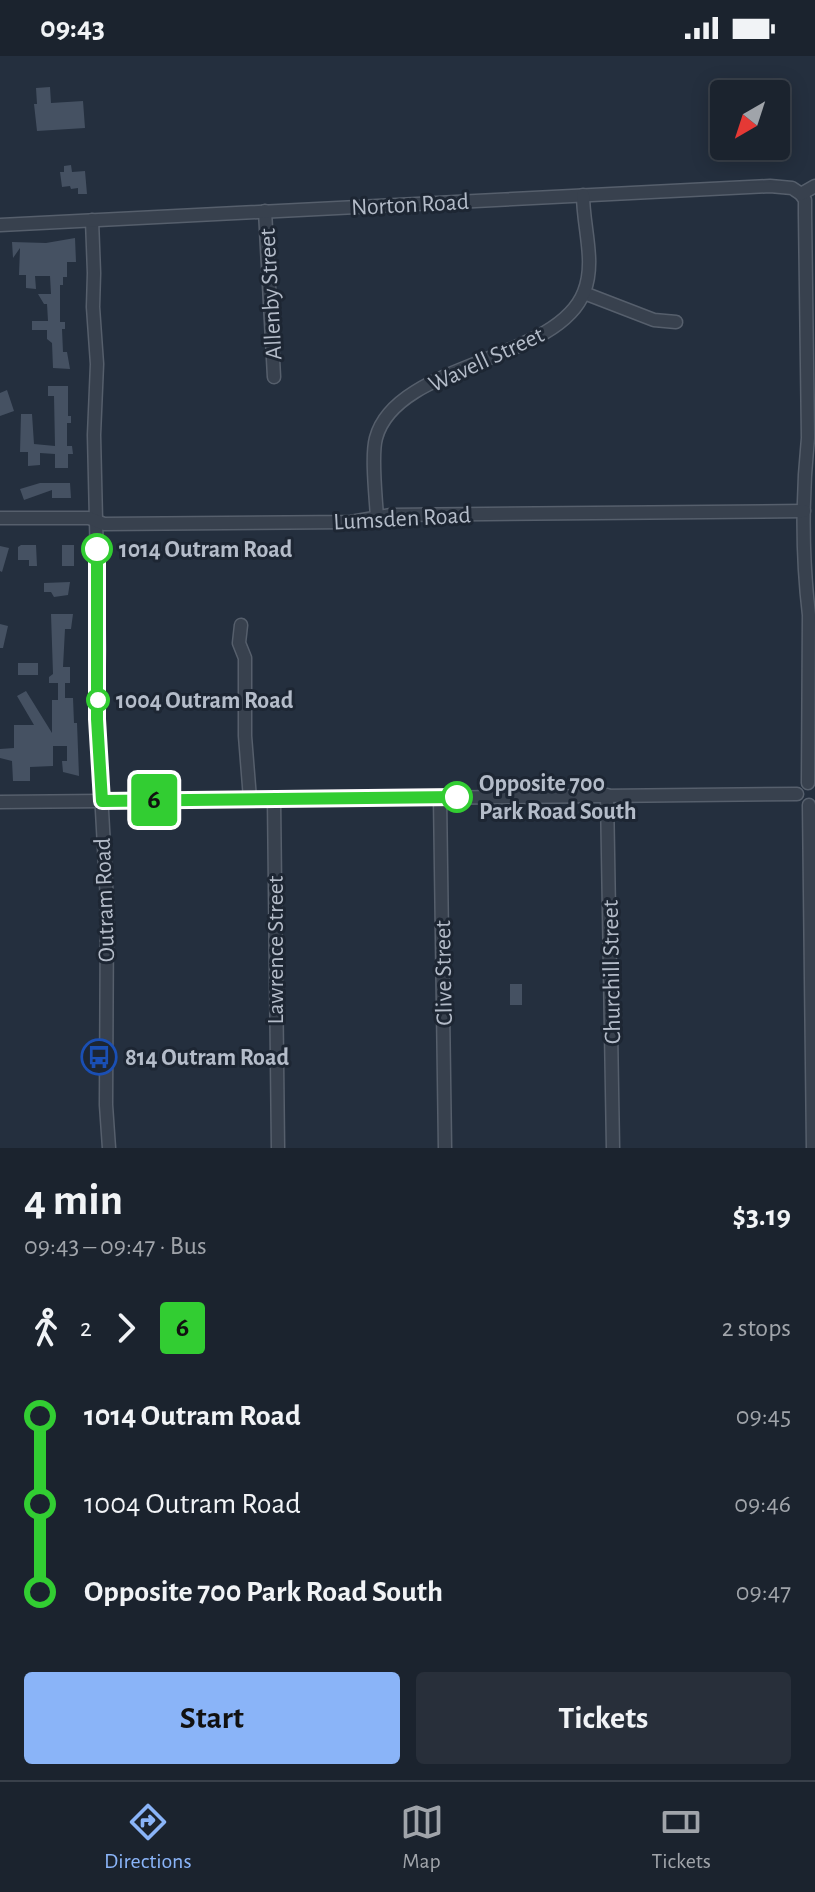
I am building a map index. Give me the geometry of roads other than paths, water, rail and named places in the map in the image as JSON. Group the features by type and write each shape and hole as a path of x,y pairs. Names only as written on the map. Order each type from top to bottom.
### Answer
{"street":[{"name":"Norton Road","path":"0,225 770,186 792,188 801,194"},
{"path":"813,1148 812,804 799,801 797,794 800,786 812,784 804,511 804,462 808,438 805,200 801,194 815,186"},
{"path":"583,195 589,262 584,293 654,320 676,322"},
{"name":"Allenby Street","path":"265,211 274,377"},
{"name":"Outram Road","path":"92,220 97,364 94,435 97,719 107,902 106,1105 109,1148"},
{"name":"Wavell Street","path":"377,518 375,440 392,412 408,395 559,325 584,293"},
{"name":"Lumsden Road","path":"0,518 89,518 104,524 351,522 391,515 458,513 804,511"},
{"path":"241,625 239,643 245,658 245,736 250,799"},
{"path":"0,802 797,794"},
{"name":"Churchill Street","path":"607,795 613,1148"},
{"name":"Clive Street","path":"440,797 445,1148"},
{"name":"Lawrence Street","path":"274,799 278,1148"}],"place":[{"name":"1014 Outram Road","path":"97,549"},
{"name":"1004 Outram Road","path":"98,700"},
{"name":"Opposite 700 Park Road South","path":"457,797"},
{"name":"814 Outram Road","path":"99,1057"}]}
